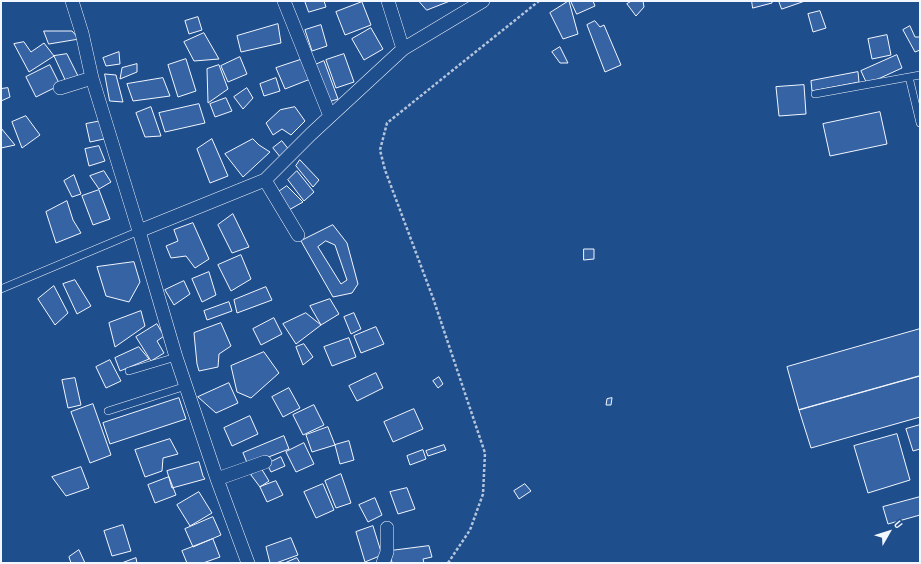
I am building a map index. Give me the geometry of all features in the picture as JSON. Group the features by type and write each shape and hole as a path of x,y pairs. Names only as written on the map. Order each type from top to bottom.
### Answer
{"street":[{"path":"72,1 82,33 92,78 176,357 217,479 248,563"},
{"path":"284,1 330,116"},
{"path":"388,1 403,49"},
{"path":"139,231 264,180 330,116 403,49 483,1"},
{"path":"60,88 92,78"},
{"path":"264,180 298,235"},
{"path":"217,479 265,462"},
{"path":"383,563 387,552 387,528"}],"lane":[{"path":"815,94 920,75"},
{"path":"909,77 920,123"},
{"path":"1,289 139,231"},
{"path":"129,371 176,357"},
{"path":"108,411 186,386"}],"path":[{"path":"448,563 470,530 483,494 485,453 434,298 385,170 380,150 387,123 539,1"}],"building":[{"path":"305,1 324,1 326,7 309,12"},
{"path":"419,1 450,1 427,10"},
{"path":"569,1 578,34 563,39 550,13"},
{"path":"571,1 593,1 595,6 577,14"},
{"path":"632,1 643,1 644,7 636,16 627,4"},
{"path":"752,1 772,1 772,3 753,8"},
{"path":"779,1 805,1 782,9"},
{"path":"362,2 371,25 345,35 336,12"},
{"path":"820,11 826,28 813,32 808,14"},
{"path":"198,17 202,30 189,34 185,21"},
{"path":"595,21 600,27 604,25 621,65 605,72 587,25"},
{"path":"278,24 281,43 241,52 237,36"},
{"path":"321,25 327,46 312,51 305,30"},
{"path":"910,26 915,37 920,37 920,50 915,52 903,30"},
{"path":"371,28 383,49 364,60 352,39"},
{"path":"44,31 72,31 79,39 49,44"},
{"path":"204,33 219,59 194,61 184,42"},
{"path":"887,35 891,55 872,59 868,39"},
{"path":"24,42 31,52 44,43 54,56 29,72 14,44"},
{"path":"560,47 568,63 560,63 552,52"},
{"path":"119,52 120,64 106,66 103,58"},
{"path":"67,54 79,78 67,84 54,56"},
{"path":"344,54 354,82 336,88 326,60"},
{"path":"897,55 902,68 867,84 861,71"},
{"path":"240,57 247,74 228,82 221,66"},
{"path":"186,59 196,91 178,97 168,65"},
{"path":"303,59 313,78 285,89 276,68"},
{"path":"324,61 338,99 328,102 315,65"},
{"path":"137,64 137,72 120,79 122,68"},
{"path":"50,65 60,85 36,97 26,77"},
{"path":"219,65 228,89 208,103 207,69"},
{"path":"858,72 859,82 812,91 811,81"},
{"path":"105,74 116,75 123,102 110,101"},
{"path":"163,78 170,96 133,101 127,84"},
{"path":"276,78 280,91 264,96 260,84"},
{"path":"804,85 806,114 779,116 776,87"},
{"path":"8,88 10,97 1,101 1,89"},
{"path":"247,88 253,98 243,109 234,97"},
{"path":"226,98 232,111 215,117 210,104"},
{"path":"199,104 205,123 165,132 159,113"},
{"path":"151,107 161,136 145,137 136,113"},
{"path":"295,107 305,121 291,135 282,129 273,135 266,123 280,110"},
{"path":"880,112 887,144 830,156 823,124"},
{"path":"26,116 40,135 22,148 12,122"},
{"path":"101,121 104,139 90,142 86,124"},
{"path":"1,128 15,145 1,148"},
{"path":"212,139 228,176 210,183 197,149"},
{"path":"253,139 270,152 243,177 225,154"},
{"path":"282,141 290,151 281,158 273,148"},
{"path":"99,146 105,161 89,166 85,149"},
{"path":"300,160 319,180 313,187 296,166"},
{"path":"104,171 111,182 99,189 90,176"},
{"path":"297,171 314,192 304,201 288,180"},
{"path":"74,175 81,194 72,197 64,181"},
{"path":"287,186 303,202 287,211 274,195"},
{"path":"99,190 110,219 93,225 82,196"},
{"path":"67,201 73,220 81,233 56,243 46,212"},
{"path":"233,214 249,247 232,253 218,225"},
{"path":"193,223 209,259 195,268 186,256 171,258 166,246 178,241 174,230"},
{"path":"333,225 347,243 358,284 352,293 333,297 301,241"},
{"path":"326,241 335,245 347,280 341,284 318,247"},
{"path":"584,249 594,249 594,259 584,260"},
{"path":"241,255 251,279 231,291 218,265"},
{"path":"134,262 140,282 129,302 106,296 97,267"},
{"path":"209,272 216,295 202,302 192,279"},
{"path":"75,280 91,306 77,314 63,284"},
{"path":"184,281 190,294 174,305 165,290"},
{"path":"54,286 68,313 55,325 38,299"},
{"path":"266,287 272,300 237,313 234,300"},
{"path":"330,299 339,314 321,325 310,306"},
{"path":"229,302 232,311 207,320 204,311"},
{"path":"141,311 145,326 115,347 109,323"},
{"path":"306,313 321,325 296,344 283,324"},
{"path":"354,313 361,329 351,334 344,317"},
{"path":"274,318 282,334 261,345 253,329"},
{"path":"221,323 231,346 219,354 218,367 199,371 194,333"},
{"path":"157,324 164,336 157,341 164,353 151,361 136,337"},
{"path":"376,327 384,344 361,353 354,336"},
{"path":"920,329 920,376 799,410 787,367"},
{"path":"349,338 356,357 332,366 324,347"},
{"path":"304,344 313,357 303,365 296,347"},
{"path":"139,347 149,359 120,371 115,358"},
{"path":"264,352 279,373 251,398 237,392 231,366"},
{"path":"110,360 121,381 106,388 96,367"},
{"path":"376,373 383,388 357,401 349,386"},
{"path":"920,376 920,417 811,448 799,410"},
{"path":"439,377 443,384 438,388 433,381"},
{"path":"75,378 81,405 68,408 62,380"},
{"path":"229,383 238,403 216,413 198,397"},
{"path":"289,388 300,408 283,417 272,397"},
{"path":"179,398 186,419 110,444 103,423"},
{"path":"612,398 611,405 606,405 607,399"},
{"path":"93,404 111,455 90,463 71,412"},
{"path":"314,405 324,425 303,435 293,415"},
{"path":"414,409 423,429 393,442 384,422"},
{"path":"250,416 258,434 232,446 224,428"},
{"path":"920,425 920,449 913,451 906,429"},
{"path":"328,427 335,445 312,452 306,435"},
{"path":"897,434 910,480 868,493 854,446"},
{"path":"284,436 289,449 248,465 243,453"},
{"path":"170,439 178,454 163,458 162,471 145,477 135,450"},
{"path":"349,441 354,460 340,464 335,445"},
{"path":"304,443 314,464 296,472 286,452"},
{"path":"444,445 446,450 428,456 426,451"},
{"path":"423,450 426,459 410,465 407,456"},
{"path":"281,457 285,466 271,472 267,464"},
{"path":"199,462 205,479 172,488 167,471"},
{"path":"81,467 89,488 66,496 52,477"},
{"path":"261,468 269,481 260,487 251,475"},
{"path":"341,474 351,503 336,508 325,481"},
{"path":"169,477 176,495 155,503 148,485"},
{"path":"276,481 283,495 267,502 260,487"},
{"path":"323,484 334,510 316,518 304,492"},
{"path":"525,484 531,491 519,499 514,491"},
{"path":"407,488 415,509 398,514 390,492"},
{"path":"199,492 212,513 190,526 177,505"},
{"path":"920,497 920,515 888,524 883,507"},
{"path":"375,498 382,515 368,522 359,505"},
{"path":"213,517 221,535 193,547 185,529"},
{"path":"123,525 131,551 112,556 104,531"},
{"path":"373,526 382,555 365,562 356,532"},
{"path":"291,538 298,555 276,563 270,563 266,547"},
{"path":"213,539 220,557 203,563 187,563 182,551"},
{"path":"429,546 432,557 423,559 424,563 392,563 390,551"},
{"path":"79,550 85,563 71,563 69,557"},
{"path":"136,558 137,563 122,563"},
{"path":"297,558 300,563 285,563"}]}
